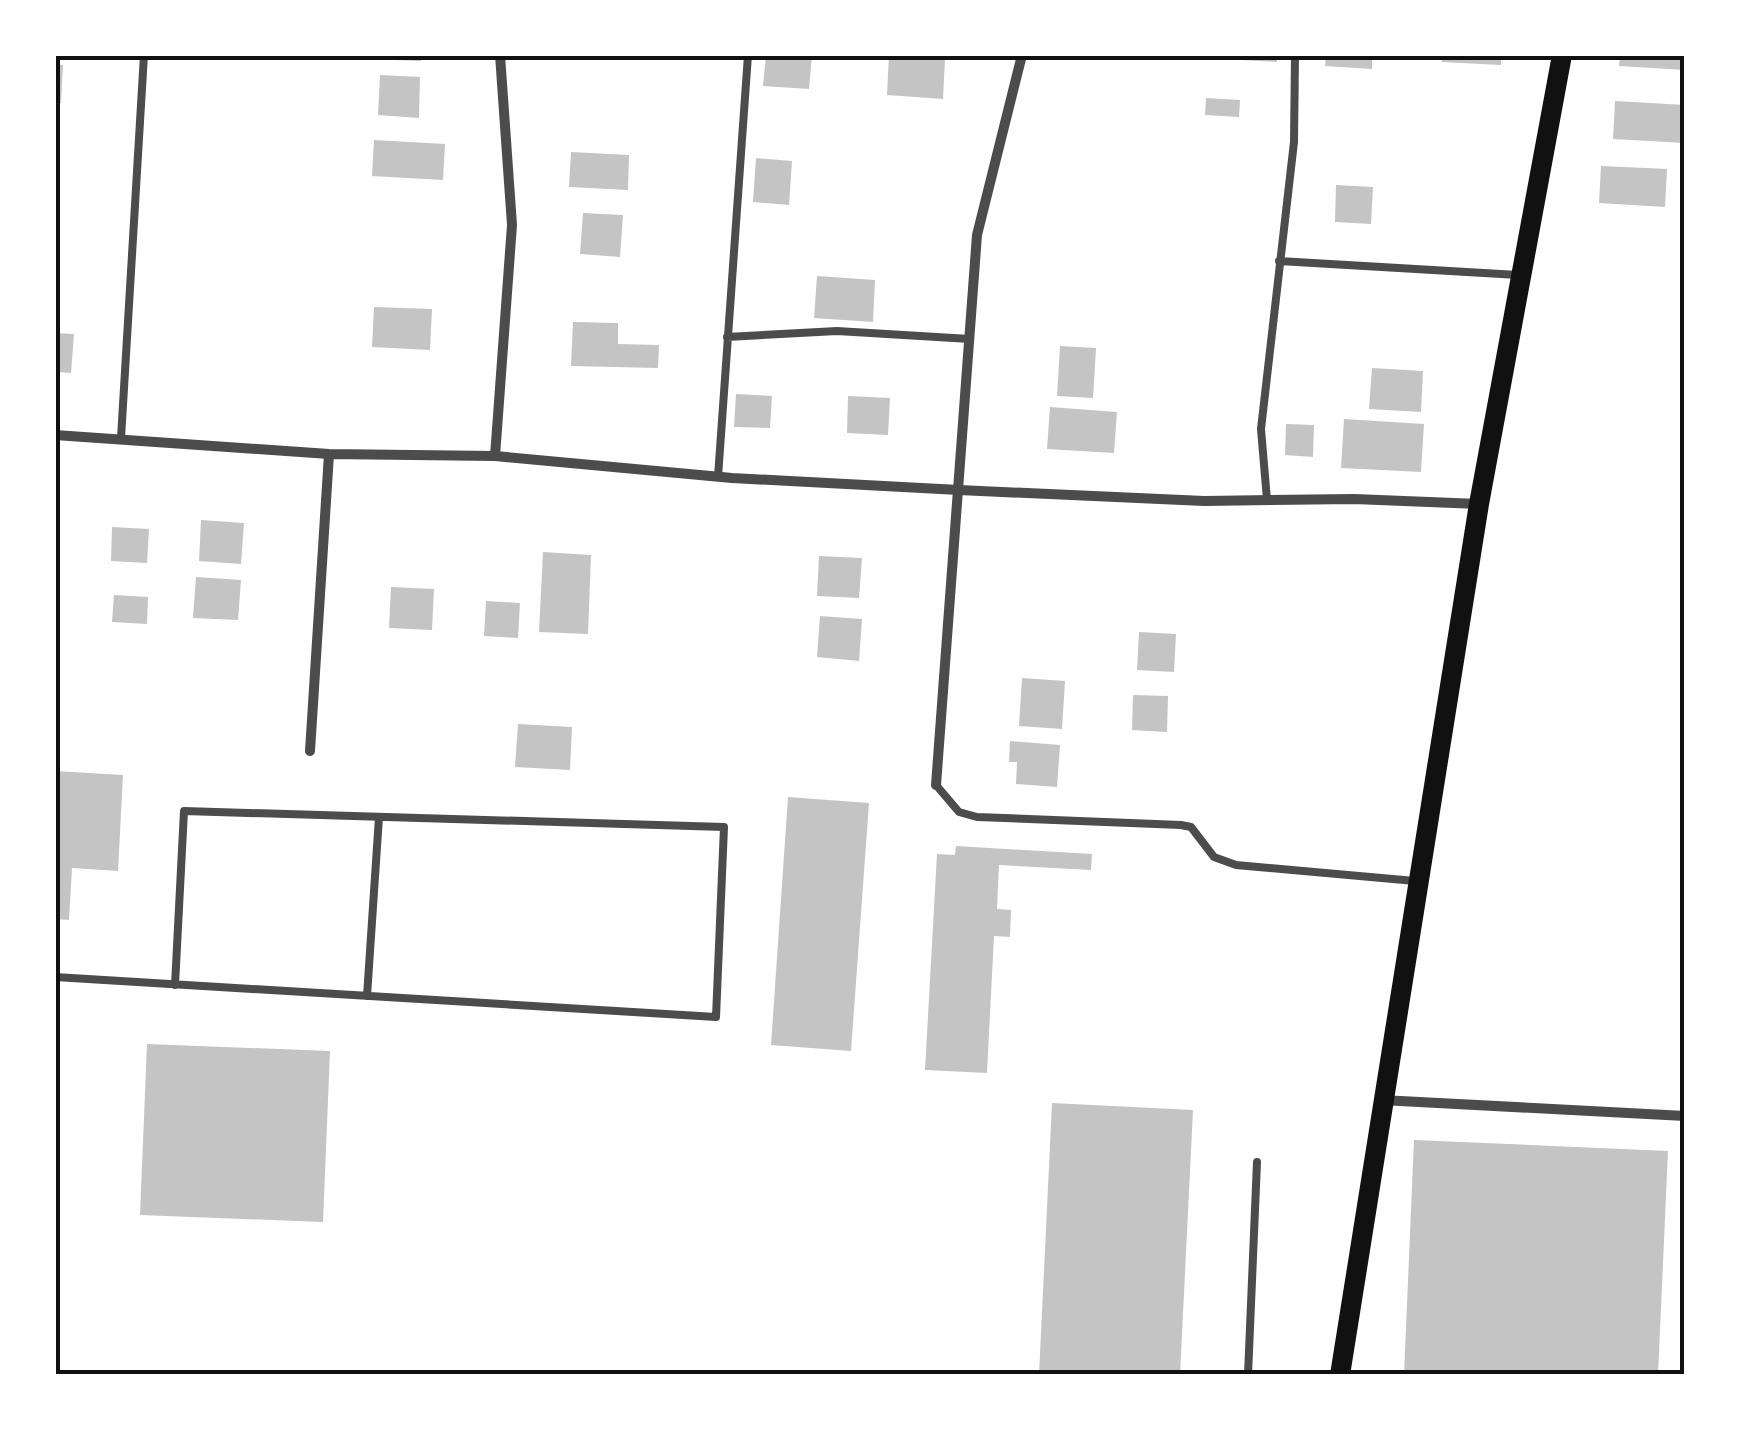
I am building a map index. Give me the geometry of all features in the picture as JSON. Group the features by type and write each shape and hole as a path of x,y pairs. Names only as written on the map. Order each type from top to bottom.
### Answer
{"main road":[{"path":"1340,1375 1479,504 1562,55"}],"street":[{"path":"494,456 512,225 500,55"},
{"path":"936,785 983,201 1022,55"},
{"path":"55,435 329,454 494,456 718,477 959,490 1479,504"},
{"path":"310,751 329,454"},
{"path":"1381,1100 1685,1116"}],"lane":[{"path":"120,438 144,55"},
{"path":"718,477 748,55"},
{"path":"1267,500 1261,430 1294,142 1295,55"},
{"path":"1279,261 1522,276"},
{"path":"727,337 837,331 970,339"},
{"path":"936,785 959,812 978,817 1181,825 1201,836 1214,857 1236,865 1417,881"},
{"path":"55,977 174,985 716,1017 724,827 184,812 174,985"},
{"path":"367,996 379,818"},
{"path":"1248,1375 1257,1162"}],"building":[{"path":"367,55 421,55 421,61 366,59"},
{"path":"766,55 812,56 809,89 763,86"},
{"path":"889,55 945,59 943,99 887,95"},
{"path":"1241,55 1277,55 1277,62 1241,60"},
{"path":"1326,55 1372,55 1372,69 1325,66"},
{"path":"1443,55 1501,55 1501,65 1442,62"},
{"path":"1620,55 1685,55 1685,70 1619,66"},
{"path":"55,64 63,65 61,103 55,103"},
{"path":"380,75 420,77 419,118 378,115"},
{"path":"1206,98 1240,100 1239,117 1205,115"},
{"path":"1615,101 1685,105 1685,143 1613,139"},
{"path":"374,140 445,144 443,180 372,176"},
{"path":"571,152 629,155 628,190 569,187"},
{"path":"756,158 792,161 789,205 753,202"},
{"path":"1601,166 1667,169 1665,207 1599,203"},
{"path":"1336,185 1373,187 1371,224 1335,222"},
{"path":"583,213 623,215 620,257 580,254"},
{"path":"817,276 875,280 873,322 814,318"},
{"path":"374,307 432,309 430,350 372,347"},
{"path":"573,322 618,323 618,344 659,345 658,368 571,366"},
{"path":"55,333 74,334 71,373 55,372"},
{"path":"1060,346 1096,348 1093,398 1057,396"},
{"path":"1372,368 1423,371 1421,412 1369,409"},
{"path":"736,394 772,396 770,428 734,427"},
{"path":"848,396 890,398 888,435 847,433"},
{"path":"1050,407 1117,412 1114,453 1047,449"},
{"path":"1344,419 1424,424 1421,472 1341,468"},
{"path":"1286,424 1314,425 1313,457 1285,455"},
{"path":"201,520 244,523 241,564 199,561"},
{"path":"112,527 149,529 147,563 111,561"},
{"path":"543,552 591,555 588,634 539,632"},
{"path":"819,556 862,558 859,598 817,596"},
{"path":"196,577 241,580 238,620 193,618"},
{"path":"391,587 434,589 432,630 389,628"},
{"path":"114,595 148,597 147,624 112,622"},
{"path":"486,601 520,603 518,638 484,636"},
{"path":"820,616 862,619 859,661 817,657"},
{"path":"1139,632 1176,634 1174,672 1137,670"},
{"path":"1022,678 1065,681 1062,729 1019,726"},
{"path":"1133,695 1168,696 1167,732 1132,730"},
{"path":"518,724 572,727 570,770 515,767"},
{"path":"1010,741 1060,745 1057,787 1016,784 1017,762 1009,762"},
{"path":"55,771 123,775 118,871 72,868 69,920 55,919"},
{"path":"788,797 869,803 851,1051 771,1045"},
{"path":"956,846 1092,854 1091,870 999,865 997,909 1011,910 1010,937 994,936 987,1073 925,1070 937,854 955,855"},
{"path":"147,1044 330,1051 323,1222 140,1215"},
{"path":"1052,1103 1193,1110 1180,1375 1039,1375"},
{"path":"1414,1140 1668,1151 1658,1375 1404,1375"}]}
